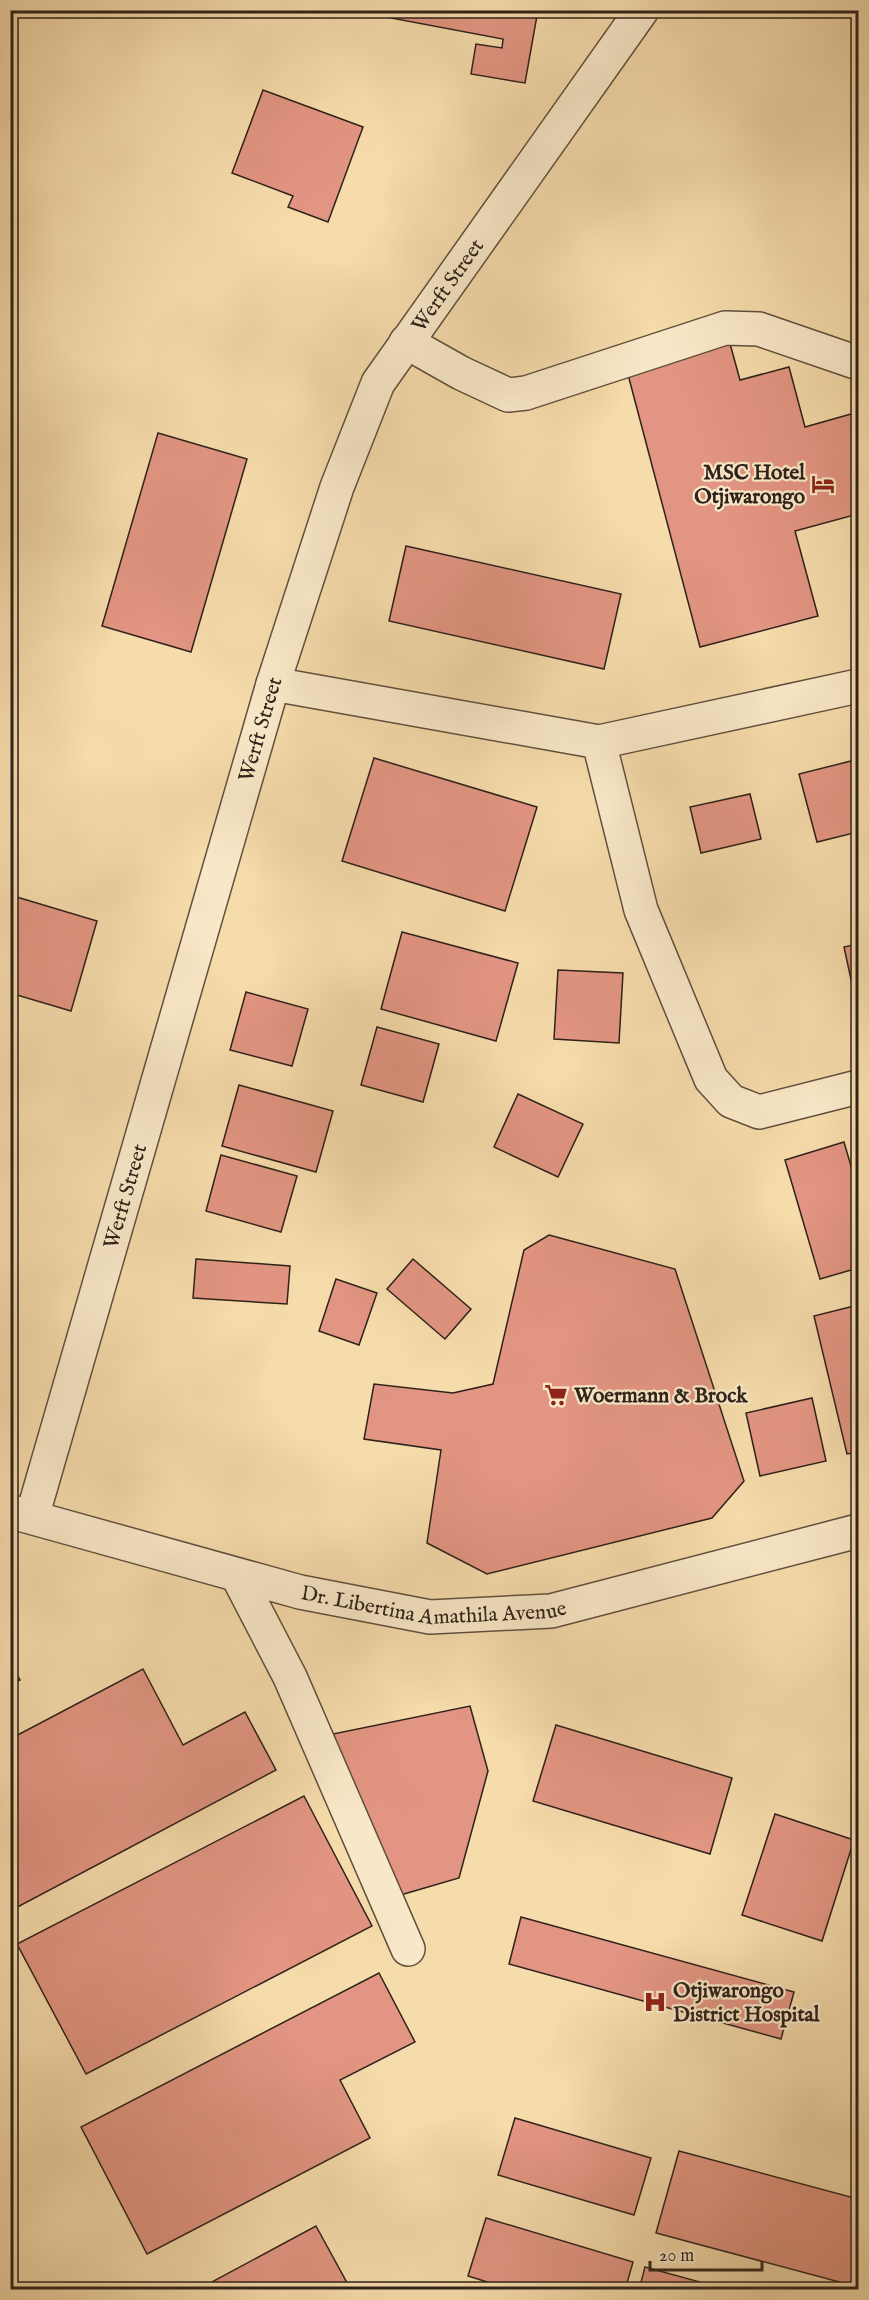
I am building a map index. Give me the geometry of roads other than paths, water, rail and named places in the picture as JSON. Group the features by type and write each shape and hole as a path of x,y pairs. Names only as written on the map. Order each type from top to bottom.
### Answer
{"street":[{"name":"Werft Street","path":"21,1514 273,684 338,487 378,383 642,10"},
{"path":"406,342 461,374 508,395 526,393 725,328 759,329 858,363"},
{"path":"273,684 598,742 858,686"},
{"path":"598,742 641,910 711,1079 730,1101 759,1112 858,1087"},
{"name":"Dr. Libertina Amathila Avenue","path":"21,1514 300,1592 430,1617 551,1611 858,1531"},
{"path":"237,1575 290,1677 408,1949"}],"place":[{"name":"MSC Hotel Otjiwarongo","path":"823,484"},
{"name":"Woermann & Brock","path":"556,1395"},
{"name":"Otjiwarongo District Hospital","path":"655,2002"}]}
